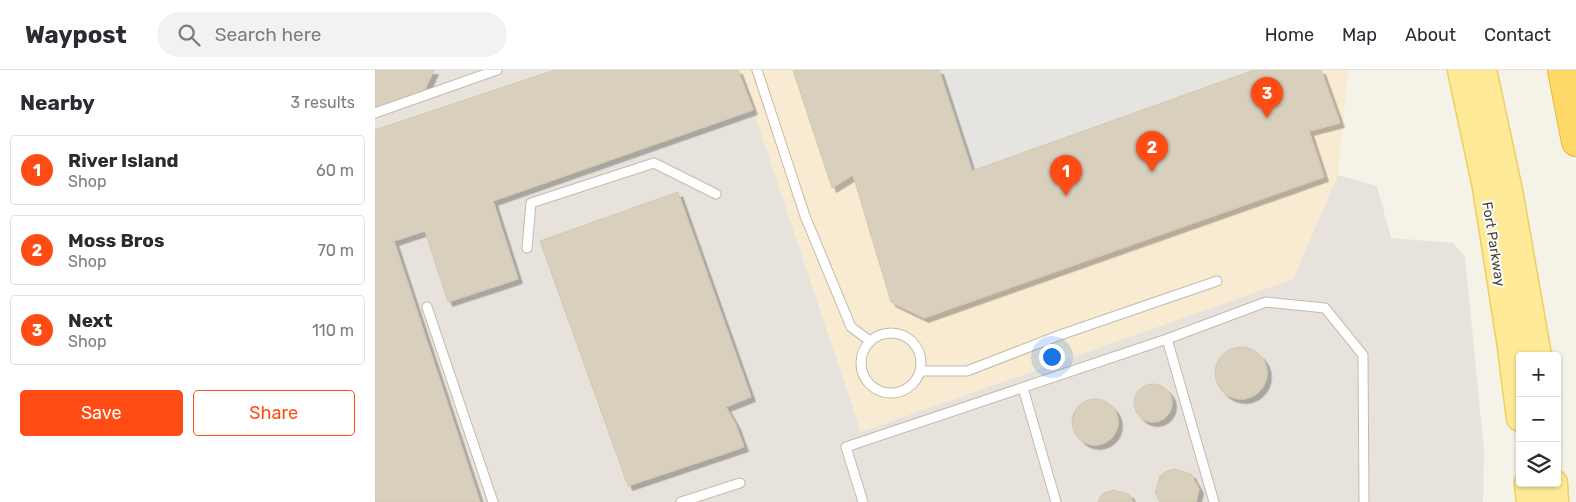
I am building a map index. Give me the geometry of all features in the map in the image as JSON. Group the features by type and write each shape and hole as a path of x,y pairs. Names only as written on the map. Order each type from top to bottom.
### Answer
{"highway":[{"path":"1562,70 1576,142"}],"main road":[{"name":"Fort Parkway","path":"1461,70 1486,187 1517,397"},
{"name":"Fort Parkway","path":"1483,70 1509,191 1537,352"},
{"path":"1528,487 1530,502"},
{"path":"1553,487 1555,502"}],"lane":[{"path":"375,112 497,70"},
{"path":"757,70 805,216 851,327 870,342"},
{"path":"527,248 531,203 654,163 716,194"},
{"path":"921,371 967,371 1060,335 1217,281"},
{"path":"863,502 846,447 1167,339 1266,302 1325,308 1363,355 1364,502"},
{"path":"427,307 493,502"},
{"path":"892,332 903,335 917,346 922,361 921,371 917,380 909,388 895,393 883,392 875,388 867,381 861,365 864,350 870,342 881,334 892,332"},
{"path":"1167,339 1214,502"},
{"path":"1023,388 1056,502"},
{"path":"681,502 739,483"}],"shaded area":[{"path":"375,70 740,70 861,432 1293,279 1338,175 1377,186 1391,238 1453,243 1465,257 1484,452 1483,502 375,502"},
{"path":"740,70 939,70 972,171 1254,70 1348,70 1338,175 1293,279 861,432"},
{"path":"939,70 1254,70 972,171"}],"building":[{"path":"375,70 434,70 424,92 375,108"},
{"path":"555,70 738,70 753,110 493,201 518,279 448,302 425,231 394,241 480,502 375,502 375,130"},
{"path":"793,70 939,70 972,171 1254,70 1321,70 1340,123 1309,131 1324,177 924,318 891,302 853,175 832,188"},
{"path":"678,192 751,397 726,407 736,425 744,447 628,486 540,241"},
{"path":"1236,347 1246,347 1260,354 1267,368 1267,378 1260,392 1246,399 1236,399 1226,395 1219,388 1215,378 1215,368 1219,358 1226,351"},
{"path":"1153,384 1167,389 1172,403 1167,417 1153,422 1139,417 1134,403 1139,389"},
{"path":"1095,399 1108,403 1114,409 1118,422 1114,435 1108,441 1095,445 1082,441 1076,435 1072,422 1076,409 1082,403"},
{"path":"1175,469 1191,474 1199,489 1196,502 1160,502 1155,493 1160,476 1167,471"},
{"path":"1114,490 1129,494 1133,502 1098,502 1104,493"}],"place":[{"name":"Next","path":"1267,118"},
{"name":"Moss Bros","path":"1152,172"},
{"name":"River Island","path":"1066,196"}]}
